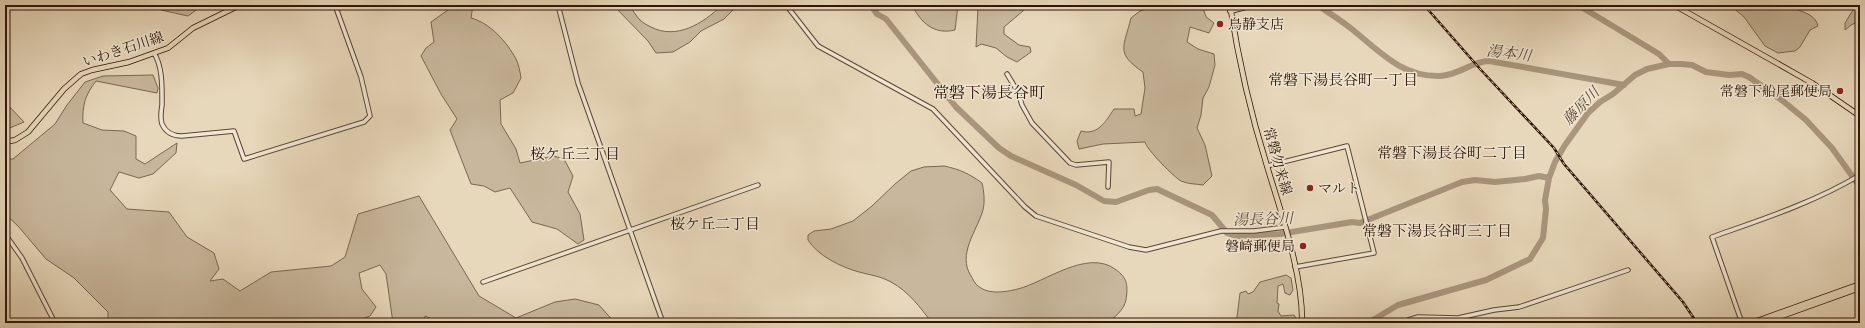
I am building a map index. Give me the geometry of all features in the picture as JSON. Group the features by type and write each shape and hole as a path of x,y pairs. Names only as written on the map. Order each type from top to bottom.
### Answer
{"main road":[{"name":"いわき石川線","path":"5,142 15,140 28,132 64,89 81,74 92,70 129,62 168,48 193,28 240,5"},
{"name":"常磐勿来線","path":"1230,5 1230,11 1248,93 1266,166 1286,231 1295,267 1299,287 1302,323"},
{"path":"1230,11 1254,5"},
{"path":"1674,5 1805,79 1860,116"},
{"path":"1751,323 1860,284"},
{"path":"1762,323 1860,288"}],"street":[{"path":"154,53 157,57 161,79 162,121 167,131 176,136 234,131 244,159 364,122 370,116 361,77 335,5"},
{"path":"558,5 578,83 663,323"},
{"path":"786,5 818,46 933,109 1024,207 1036,216 1106,240 1143,250 1156,249 1227,230 1286,231"},
{"path":"1006,74 1018,92 1022,105 1032,123 1070,163 1076,165 1109,162 1108,187"},
{"path":"1266,166 1347,146 1374,253 1295,267"},
{"path":"1742,323 1712,237 1802,205 1860,175"},
{"path":"483,282 758,185"},
{"path":"5,234 22,258 55,323"},
{"path":"1408,320 1418,317 1458,318 1494,310 1523,306 1628,270"}],"shaded area":[{"path":"156,5 203,5 188,16 161,10"},
{"path":"455,5 473,5 471,18 485,24 497,34 508,46 516,59 521,78 513,93 500,100 501,124 516,149 520,163 554,156 564,159 573,176 568,192 580,214 584,240 578,244 557,229 532,222 510,188 495,192 484,186 471,184 450,130 457,119 441,94 421,56 426,48 434,42 431,22"},
{"path":"613,5 629,5 644,23 660,31 670,32 679,31 698,24 722,5 738,5 724,19 701,31 690,42 673,52 656,53 648,41"},
{"path":"912,5 958,5 955,30 941,31 929,26 924,22"},
{"path":"979,5 1030,5 1004,27 1004,34 1019,45 1030,47 1031,52 1017,62 1007,57 996,48 981,44 976,47"},
{"path":"1156,5 1202,5 1206,17 1214,23 1209,33 1190,27 1187,42 1198,49 1214,54 1215,65 1209,87 1203,98 1201,115 1197,128 1205,145 1212,176 1203,185 1186,183 1178,179 1155,157 1145,142 1103,144 1079,149 1077,141 1081,131 1087,132 1097,129 1105,123 1114,109 1134,109 1135,116 1141,114 1145,88 1143,72 1128,60 1125,54 1124,43 1131,18 1140,11"},
{"path":"1730,5 1765,5 1793,9 1814,18 1818,26 1810,30 1800,47 1795,51 1778,53 1765,46 1744,17"},
{"path":"1856,5 1860,5 1860,21 1851,25 1845,30 1845,23"},
{"path":"153,75 158,88 157,93 96,81 89,91 85,101 83,123 102,130 124,131 136,136 136,159 145,164 177,143 176,153 153,174 139,178 119,172 110,190 127,209 169,212 187,237 214,253 219,269 210,281 223,279 240,291 271,272 331,266 345,257 358,214 419,196 479,296 516,318 555,302 575,299 599,305 615,323 441,323 425,316 424,323 393,323 386,274 380,265 359,273 362,289 376,307 370,316 352,323 100,323 99,321 108,318 108,312 74,278 46,259 18,226 5,214 5,159 13,159 55,124 67,105 85,82 103,76"},
{"path":"5,102 24,122 5,130"},
{"path":"944,166 964,172 982,183 984,196 983,210 967,251 966,259 967,268 977,285 982,289 992,292 1008,291 1029,285 1079,265 1092,263 1104,264 1119,272 1125,279 1127,286 1125,304 1116,316 1107,323 932,323 914,300 903,290 883,278 852,270 830,260 812,246 808,240 808,235 814,231 831,229 853,221 911,171 924,167"},
{"path":"1286,275 1291,278 1293,290 1290,295 1285,293 1283,284 1278,286 1278,311 1281,316 1294,315 1299,323 1229,323 1235,321 1237,317 1240,293 1246,291 1248,294 1253,292 1260,282"}],"waterway":[{"name":"湯長谷川","path":"871,5 877,14 886,19 956,107 999,148 1011,156 1076,185 1104,201 1116,202 1149,190 1157,189 1212,215 1227,233 1236,236 1280,234 1352,222 1360,223 1462,182 1475,180 1495,182 1539,176 1549,178"},
{"name":"湯本川","path":"1318,5 1349,27 1392,62 1414,72 1426,75 1447,75 1477,63 1489,61 1624,85"},
{"path":"1578,5 1659,54 1669,64"},
{"name":"藤原川","path":"1368,323 1398,305 1486,280 1530,259 1543,238 1546,209 1545,200 1549,178 1555,162 1565,145 1588,113 1635,75 1647,69 1669,64 1681,64 1692,65 1706,72 1729,75 1742,74 1749,77 1783,101 1806,120 1832,148 1860,187"}],"railway":[{"path":"1424,5 1481,70 1554,148 1564,164 1683,302 1697,323"}],"place":[{"name":"鳥静支店","path":"1220,24"},
{"name":"常磐下船尾郵便局","path":"1840,91"},
{"name":"マルト","path":"1310,188"},
{"name":"磐崎郵便局","path":"1303,246"}],"district":[{"name":"常磐下湯長谷町一丁目","path":"1343,80"},
{"name":"常磐下湯長谷町","path":"989,92"},
{"name":"常磐下湯長谷町二丁目","path":"1452,153"},
{"name":"桜ケ丘三丁目","path":"575,154"},
{"name":"桜ケ丘二丁目","path":"715,224"},
{"name":"常磐下湯長谷町三丁目","path":"1437,231"}]}
